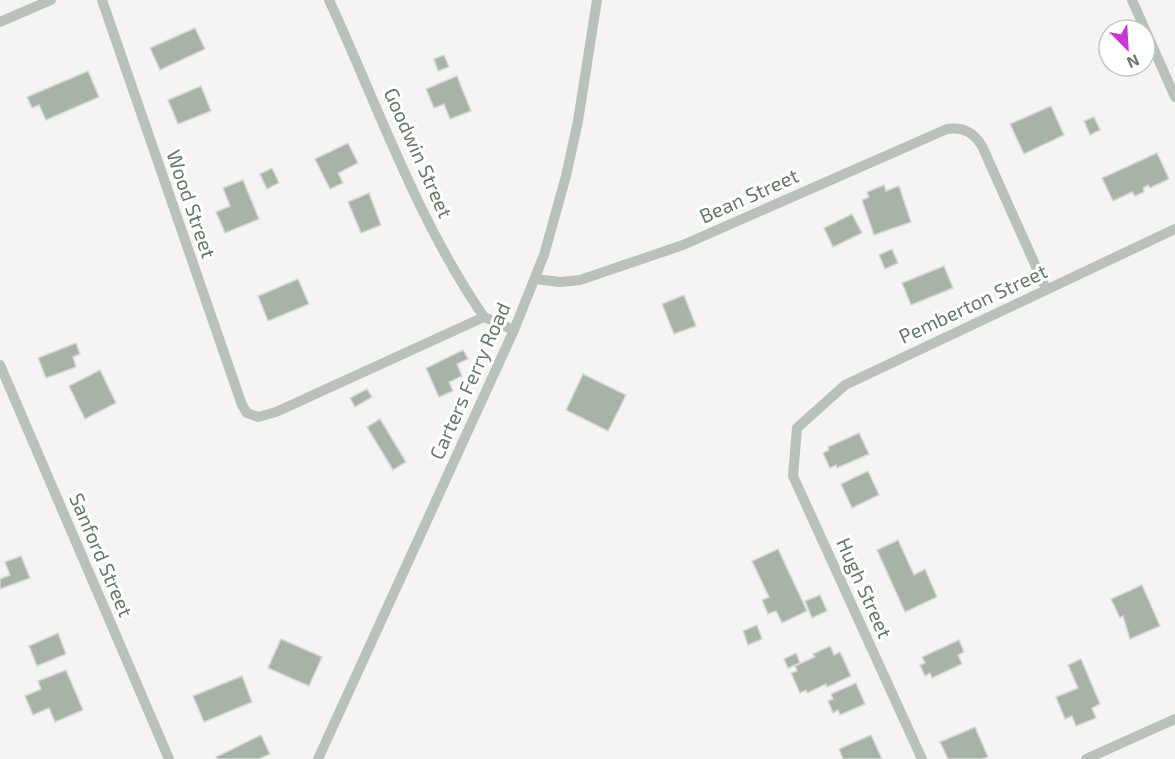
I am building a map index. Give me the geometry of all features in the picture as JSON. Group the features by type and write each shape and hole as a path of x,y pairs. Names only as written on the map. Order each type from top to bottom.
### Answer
{"street":[{"path":"0,22 51,0"},
{"name":"Wood Street","path":"102,0 242,405 247,413 253,416 266,416 276,412 484,317"},
{"name":"Goodwin Street","path":"329,0 411,187 460,279 484,317"},
{"name":"Carters Ferry Road","path":"318,759 514,330 535,279 553,227 566,176 585,80 597,0"},
{"path":"1132,0 1175,97"},
{"name":"Bean Street","path":"535,279 569,282 683,245 947,129 957,128 972,133 986,153 1046,289"},
{"name":"Pemberton Street","path":"797,428 845,385 1175,229"},
{"path":"484,317 514,330"},
{"name":"Sanford Street","path":"0,365 169,759"},
{"name":"Hugh Street","path":"797,428 793,476 922,759"},
{"path":"1086,759 1175,719"}],"building":[{"path":"195,28 205,49 160,70 150,48"},
{"path":"444,55 449,67 438,71 434,59"},
{"path":"88,71 99,97 46,120 39,105 32,108 27,97"},
{"path":"457,76 471,111 450,119 444,104 434,108 426,89"},
{"path":"201,86 211,111 178,124 168,100"},
{"path":"1051,106 1064,135 1024,154 1010,124"},
{"path":"1094,117 1100,130 1090,135 1084,121"},
{"path":"348,143 358,163 338,173 343,183 330,189 315,159"},
{"path":"1157,153 1169,179 1150,188 1148,185 1143,188 1144,192 1135,196 1132,192 1113,201 1102,178"},
{"path":"272,168 279,183 267,189 260,174"},
{"path":"243,180 259,219 225,233 216,212 230,206 223,188"},
{"path":"884,185 886,191 899,186 911,222 874,235 862,200 869,197 867,192"},
{"path":"369,193 381,225 361,233 348,202"},
{"path":"852,214 862,233 833,247 824,228"},
{"path":"892,249 898,263 885,269 879,255"},
{"path":"944,266 953,288 911,305 902,283"},
{"path":"298,279 309,304 268,321 258,296"},
{"path":"684,295 696,326 674,334 662,304"},
{"path":"76,343 80,354 73,357 76,367 46,378 38,358"},
{"path":"463,350 468,359 457,364 462,376 449,382 453,391 439,397 426,368"},
{"path":"100,370 116,403 85,419 69,386"},
{"path":"583,374 626,395 608,431 566,410"},
{"path":"367,389 372,397 355,407 350,398"},
{"path":"380,419 406,462 393,470 367,427"},
{"path":"859,433 869,454 837,468 836,465 830,468 823,453 829,450 828,447"},
{"path":"868,471 879,495 852,508 841,484"},
{"path":"898,540 914,575 925,569 937,597 905,612 877,550"},
{"path":"778,549 807,611 782,623 776,611 768,614 762,600 769,597 752,561"},
{"path":"21,556 30,578 0,589 0,579 10,575 5,562"},
{"path":"1142,585 1160,626 1130,639 1123,616 1120,618 1111,599"},
{"path":"820,595 827,611 812,618 805,601"},
{"path":"757,625 762,639 748,645 743,631"},
{"path":"58,633 66,654 37,666 29,646"},
{"path":"281,639 322,657 309,686 268,668"},
{"path":"959,640 964,652 958,655 962,664 932,678 930,673 925,676 920,665 925,663 922,657"},
{"path":"830,646 834,655 840,652 851,676 827,687 826,684 807,693 806,690 800,693 791,673 797,671 795,666 815,657 813,654"},
{"path":"796,653 800,663 788,668 784,659"},
{"path":"1081,659 1100,704 1092,708 1096,718 1076,726 1072,716 1065,719 1056,697 1078,688 1068,665"},
{"path":"66,670 83,710 55,722 49,708 33,715 25,696 41,689 38,681"},
{"path":"242,676 252,702 204,722 193,696"},
{"path":"856,683 865,704 840,715 838,710 833,713 828,701 833,699 831,694"},
{"path":"975,727 988,757 948,759 940,742"},
{"path":"261,735 270,754 259,759 217,759 216,757"},
{"path":"871,735 882,759 843,759 839,749"}]}
